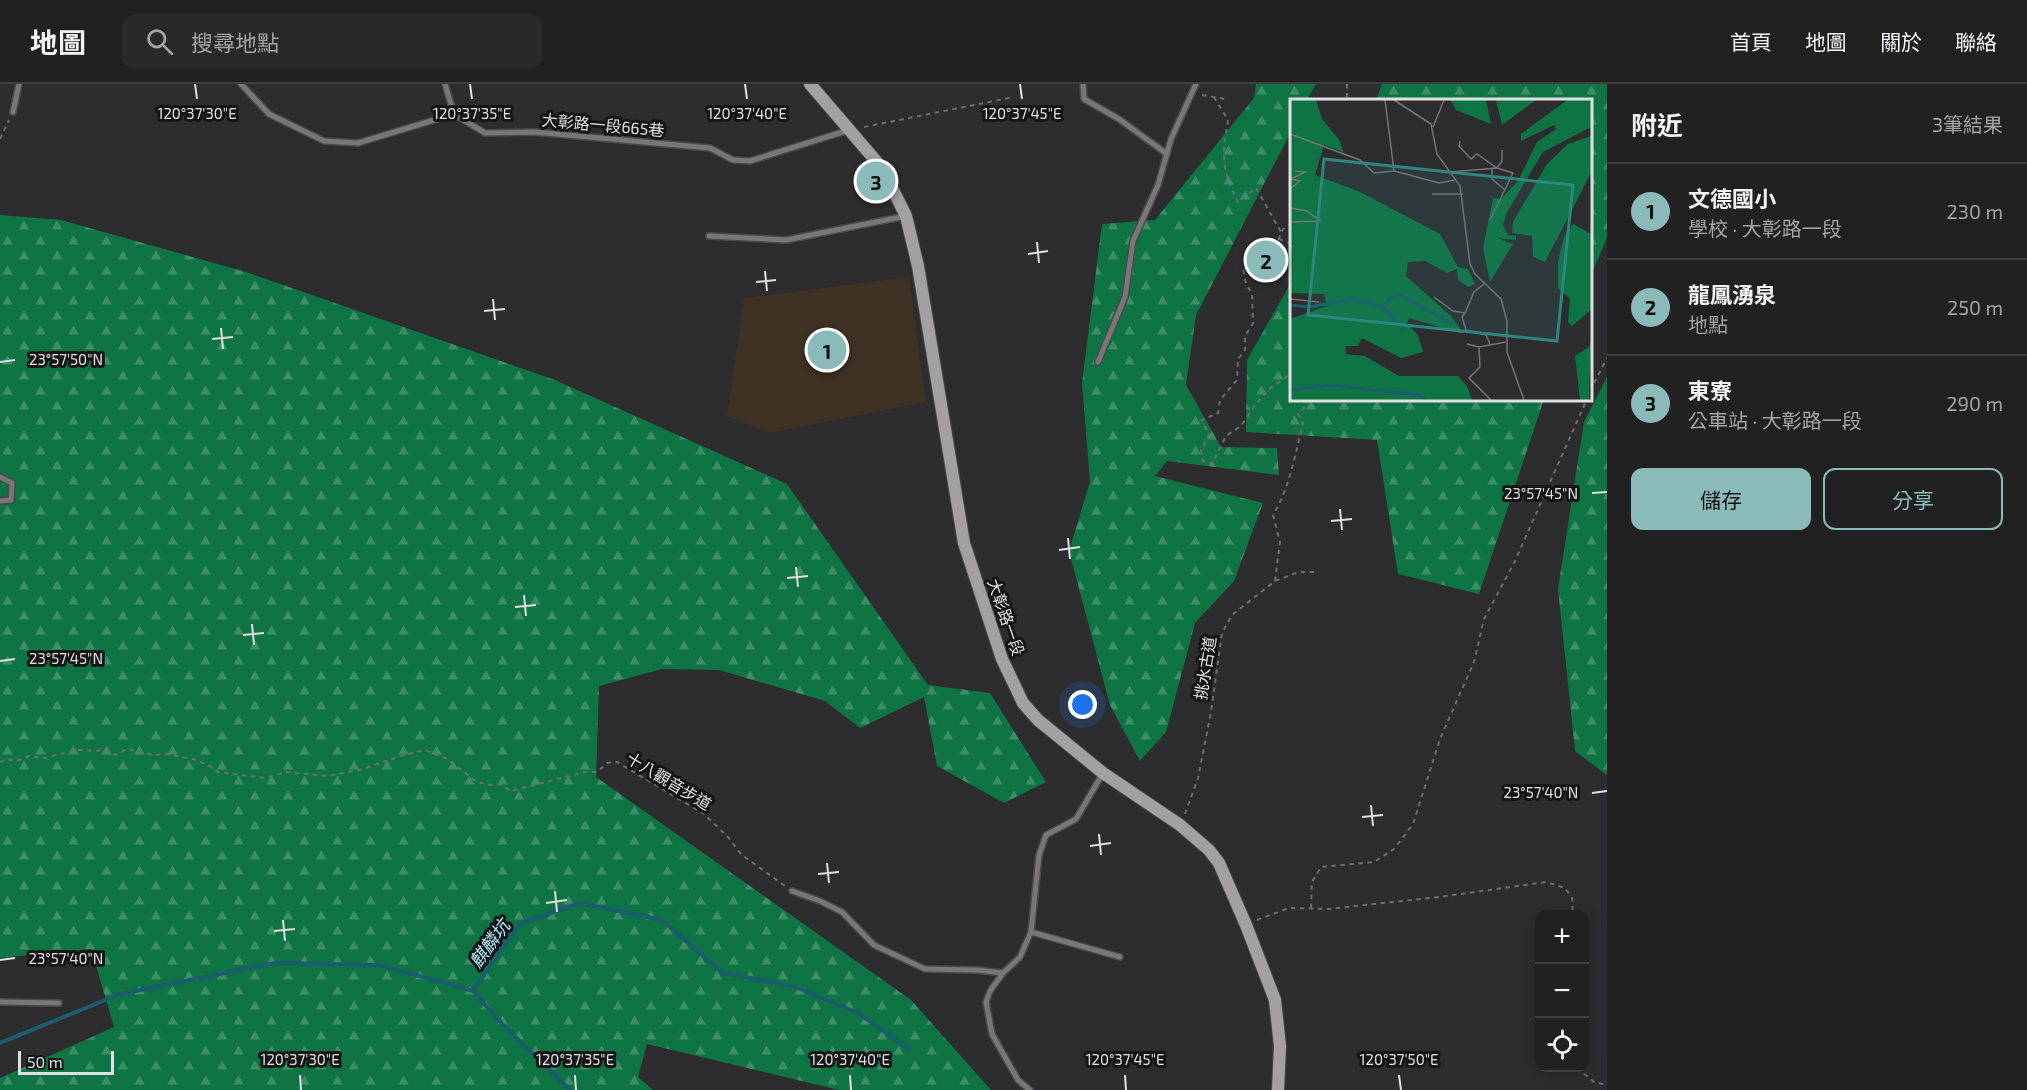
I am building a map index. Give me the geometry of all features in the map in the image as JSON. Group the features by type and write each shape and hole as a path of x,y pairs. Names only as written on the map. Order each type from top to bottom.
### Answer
{"main road":[{"name":"大彰路一段","path":"813,85 882,168 906,216 918,266 964,543 1002,659 1023,703 1038,720 1103,773 1180,825 1209,850 1218,863 1246,925 1275,1000 1280,1046 1278,1090"}],"lane":[{"path":"13,112 19,84"},
{"path":"241,84 268,114 324,141 358,143 454,114 445,84"},
{"path":"1083,84 1084,99 1119,119 1167,154"},
{"path":"1098,362 1125,297 1133,242 1158,185 1171,139 1196,84"},
{"name":"大彰路一段665巷","path":"454,114 485,133 534,132 710,148 733,159 750,161 850,130"},
{"path":"709,236 786,240 906,216"},
{"path":"0,477 12,483 11,500 0,501"},
{"path":"1030,1090 1018,1080 992,1034 986,1002 990,991 1003,973 1020,957 1030,932 1040,855 1046,835 1076,819 1103,773"},
{"path":"792,891 842,912 874,945 925,969 1003,973"},
{"path":"1030,932 1120,957"},
{"path":"0,1002 59,1003"}],"path":[{"path":"1192,93 1226,99"},
{"path":"850,130 1014,97"},
{"path":"1214,97 1228,120 1223,149 1227,179 1238,201 1256,188 1281,232"},
{"path":"0,139 13,112"},
{"path":"1290,225 1281,232 1274,250 1251,260 1243,268 1246,284 1252,294 1253,322 1245,336 1245,350 1238,359 1237,380 1220,400 1218,413 1202,420 1209,435 1201,450 1203,461 1212,464 1226,436 1241,426 1269,389 1290,375"},
{"path":"1279,238 1290,243"},
{"path":"1592,387 1607,358"},
{"path":"1307,400 1307,405 1298,414 1302,423 1290,480 1283,499 1273,515 1280,542 1275,581 1299,572 1318,572"},
{"path":"1311,909 1312,882 1321,867 1374,862 1394,849 1413,824 1440,739 1474,662 1484,619 1515,561 1587,400"},
{"name":"挑水古道","path":"1180,825 1197,778 1211,711 1222,633 1232,615 1275,581"},
{"name":"十八觀音步道","path":"0,762 6,759 17,761 29,756 45,758 76,750 106,751 116,755 127,749 154,755 165,754 193,759 218,772 265,778 287,772 328,776 363,769 425,750 447,759 477,782 499,784 511,791 585,772 597,772 606,763 617,762 704,814 727,836 742,855 792,891"},
{"path":"1246,925 1289,908 1328,909 1546,882 1565,888 1572,898 1573,910"},
{"path":"1582,1072 1593,1082 1607,1085"}],"shaded area":[{"path":"909,277 926,402 770,433 727,416 744,298"}],"green space":[{"path":"1256,84 1316,84 1308,99 1290,99 1290,134 1196,315 1186,385 1221,447 1277,448 1279,475 1167,461 1155,476 1263,503 1234,581 1195,623 1166,732 1140,761 1110,705 1069,551 1090,482 1082,383 1102,224 1155,220 1254,98"},
{"path":"1382,84 1607,84 1607,238 1592,273 1592,99 1376,99"},
{"path":"0,215 61,220 246,272 555,380 787,484 928,685 990,693 1046,782 1004,803 937,766 924,697 860,728 825,701 719,670 662,669 599,686 596,777 911,1000 991,1090 839,1090 647,1044 638,1077 653,1090 0,1090 0,1078 114,1027 91,949 0,958"},
{"path":"1290,285 1290,400 1544,400 1479,594 1398,574 1377,440 1246,432 1247,360"},
{"path":"1607,377 1607,775 1575,751 1558,589 1584,422"}],"waterway":[{"name":"麒麟坑","path":"0,1043 120,994 275,963 380,965 473,991 519,924 580,903 662,920 723,973 793,986 858,1013 909,1049"},
{"path":"473,991 505,1027 570,1090"}],"place":[{"name":"東寮","path":"876,181"},
{"name":"龍鳳湧泉","path":"1266,260"},
{"name":"文德國小","path":"827,350"}]}
